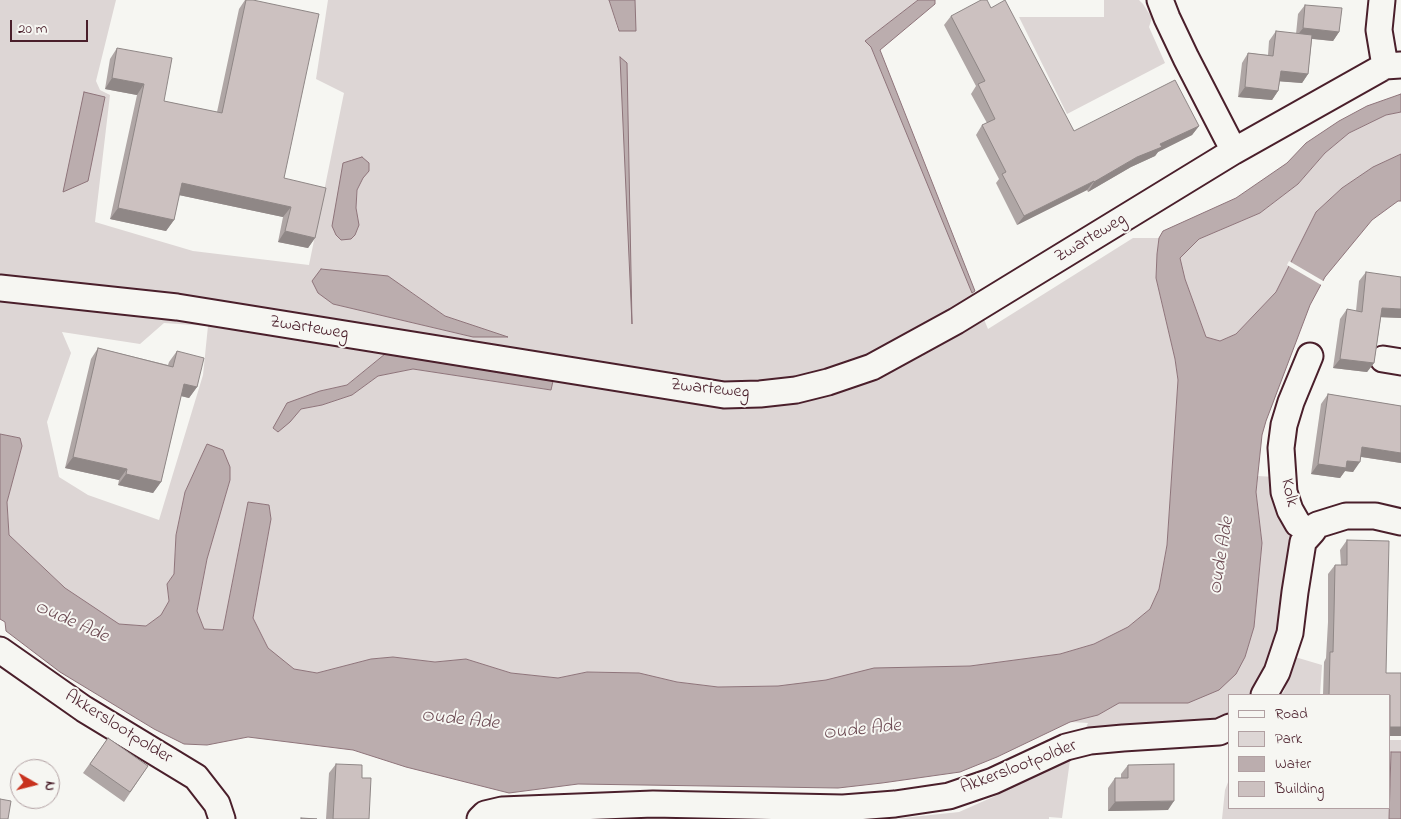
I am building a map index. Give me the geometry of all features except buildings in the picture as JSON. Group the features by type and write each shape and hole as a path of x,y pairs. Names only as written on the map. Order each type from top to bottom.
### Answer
{"street":[{"path":"1160,0 1186,58 1234,151"},
{"path":"1382,0 1379,30 1393,66"},
{"name":"Zwarteweg","path":"0,288 177,307 724,394 760,394 796,390 828,382 872,366 956,321 1234,151 1393,66"},
{"name":"Kolk","path":"1310,356 1291,402 1284,425 1281,448 1284,492 1290,510 1298,524 1312,532 1316,526 1346,516 1375,516 1401,522"},
{"path":"1265,694 1277,672 1290,633 1303,542 1312,532"},
{"name":"Akkerslootpolder","path":"0,650 84,709 196,777 217,804 222,819"},
{"name":"Akkerslootpolder","path":"480,819 485,814 502,810 654,804 843,808 894,804 949,796 993,781 1066,747 1106,740 1219,732 1228,728"}],"green space":[{"path":"0,0 116,0 96,81 100,90 110,95 95,222 193,251 309,265 344,93 316,79 328,0 609,0 618,31 635,30 635,0 918,0 865,41 871,47 988,329 1133,238 1159,238 1156,278 1178,380 1167,545 1159,589 1150,609 1128,627 1094,644 1060,654 970,666 778,686 718,687 677,682 638,673 587,672 558,678 511,673 466,659 435,662 393,657 371,659 317,673 294,669 273,654 268,648 253,618 271,519 269,505 248,502 223,630 204,629 197,611 207,559 230,480 230,467 207,444 185,492 176,535 174,574 167,584 169,601 161,615 146,626 118,624 65,588 9,535 7,502 22,446 20,438 0,434","holes":["351,159 363,177 357,190 356,208 358,225 355,235","410,291 445,316 506,337 473,337 333,304","164,323 208,326 203,375 159,520 88,495 59,477 47,422 71,353 62,332 140,344","385,354 553,381 551,390 413,369 378,376 352,395 322,405 301,409 278,432 273,428 320,391 347,385"]},
{"path":"1104,0 1139,0 1143,4 1152,18 1149,27 1165,63 1067,114 1019,17 1104,17"},
{"path":"1401,112 1401,154 1373,167 1342,188 1316,212 1276,292 1236,334 1220,341 1206,337 1179,258 1199,239 1260,213 1298,184 1325,153 1349,133 1386,115"},
{"path":"1258,476 1275,477 1290,538 1292,559 1281,642 1258,694 1228,694 1228,720 1082,735 1088,723 1070,722 1098,715 1119,703 1188,703 1245,657 1254,627 1262,543 1256,492"},
{"path":"1295,657 1322,665 1320,694 1282,694"},
{"path":"1391,740 1401,740 1401,752 1391,753"},
{"path":"1071,753 1062,818 893,819 959,812 1044,771"},
{"path":"1228,782 1228,809 1389,809 1389,819 1222,819 1225,790"},
{"path":"637,810 828,819 509,819"}],"water":[{"path":"609,0 635,0 636,31 619,31"},
{"path":"918,0 935,0 935,4 880,50 975,291 972,293 871,47 865,41"},
{"path":"620,57 627,63 632,324"},
{"path":"84,92 105,97 88,181 63,192"},
{"name":"Oude Ade","path":"1401,94 1401,112 1386,115 1349,133 1325,153 1298,184 1260,213 1199,239 1180,258 1185,279 1206,337 1220,341 1236,334 1276,292 1316,212 1342,188 1373,167 1401,154 1401,201 1398,201 1372,220 1325,277 1310,305 1266,421 1262,435 1256,492 1262,543 1254,627 1245,657 1236,674 1219,690 1188,703 1119,703 1098,715 1070,722 997,757 960,772 882,783 838,788 578,784 509,793 406,767 353,750 248,737 207,745 184,744 154,729 60,672 6,631 5,622 0,619 0,434 20,438 22,446 7,502 9,535 65,588 119,624 146,626 161,615 169,601 167,584 174,574 176,535 185,492 207,444 223,450 230,467 230,480 207,559 197,611 204,629 223,630 248,502 269,505 271,519 253,618 268,648 294,669 317,673 371,659 393,657 435,662 466,659 511,673 558,678 587,672 639,673 677,682 718,687 778,686 826,680 874,668 970,666 1060,654 1094,644 1128,627 1150,609 1159,589 1167,545 1178,380 1156,278 1159,238 1163,231 1236,198 1287,163 1306,143 1339,121 1367,106"},
{"path":"362,157 369,163 369,171 357,190 356,208 359,225 351,239 341,240 336,235 332,226 343,163"},
{"path":"321,269 388,276 445,316 508,337 473,337 333,304 318,293 312,281"},
{"path":"385,354 553,381 551,390 413,369 378,376 352,395 322,405 301,409 278,432 273,428 287,403 320,391 347,385"},
{"path":"1391,752 1401,752 1401,819 1389,819 1389,809 1391,809"}],"pier":[{"path":"1289,261 1325,282 1323,286 1287,265"}]}
